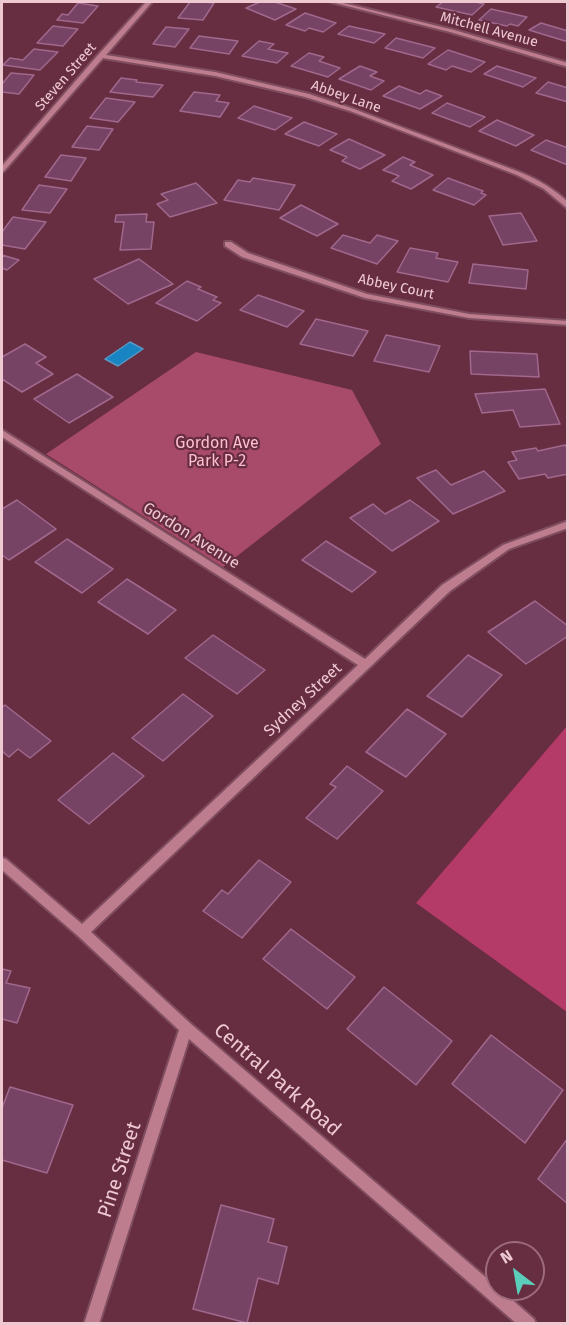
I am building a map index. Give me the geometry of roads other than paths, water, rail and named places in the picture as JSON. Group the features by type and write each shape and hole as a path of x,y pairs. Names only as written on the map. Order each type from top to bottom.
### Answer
{"street":[{"name":"Steven Street","path":"2,170 149,2"},
{"name":"Mitchell Avenue","path":"334,2 453,31 567,65"},
{"name":"Abbey Lane","path":"100,56 216,73 286,89 359,113 531,179 562,200 567,207"},
{"name":"Abbey Court","path":"228,244 245,255 365,296 469,316 567,323"},
{"name":"Gordon Avenue","path":"2,434 365,664"},
{"name":"Sydney Street","path":"82,932 446,588 506,547 567,524"},
{"name":"Central Park Road","path":"2,863 82,932 186,1028 529,1323"},
{"name":"Pine Street","path":"91,1323 186,1028"}],"water":[{"path":"130,342 143,349 118,366 105,359"}],"park label":[{"name":"Gordon Ave Park P-2","path":"217,453"}]}
